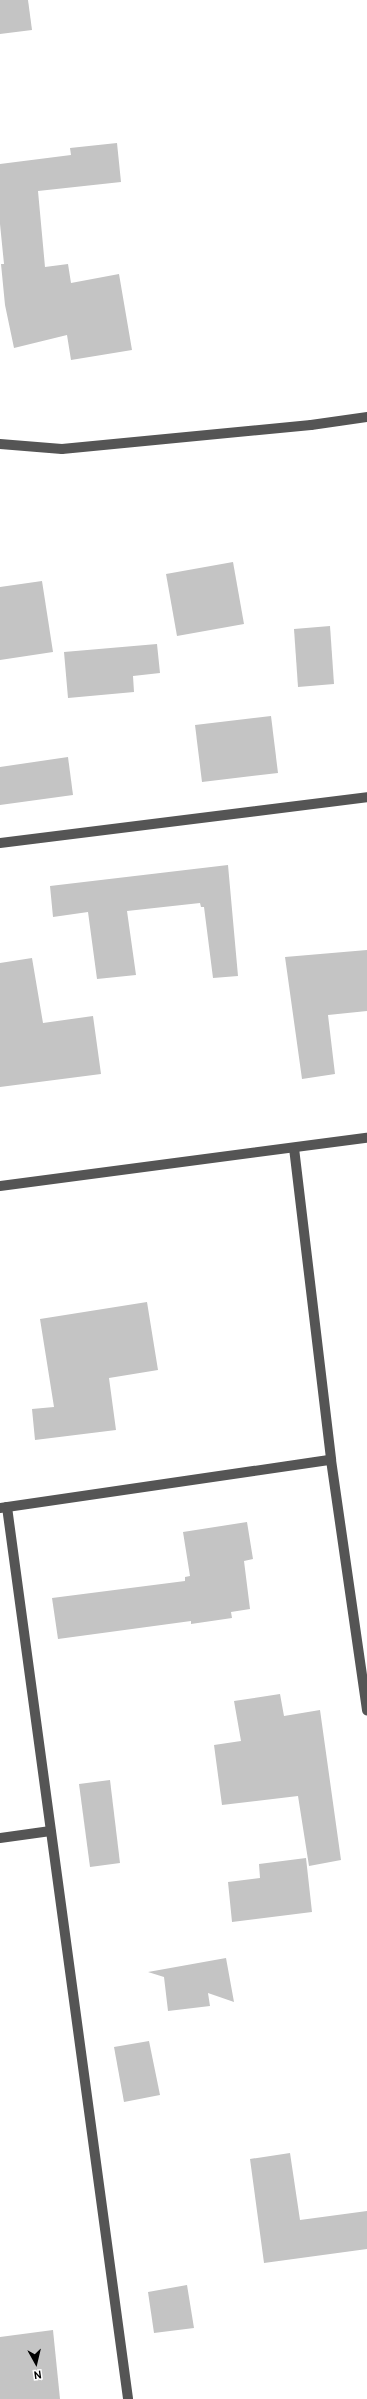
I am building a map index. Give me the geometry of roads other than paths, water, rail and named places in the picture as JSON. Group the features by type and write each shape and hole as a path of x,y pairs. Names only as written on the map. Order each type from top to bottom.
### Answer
{"street":[{"path":"0,444 62,449 311,425 367,417"},
{"path":"0,843 367,797"},
{"path":"0,1186 367,1138"},
{"path":"294,1148 331,1460 367,1710"},
{"path":"128,2399 51,1831 4,1507 331,1460"},
{"path":"0,1838 51,1831"}]}
